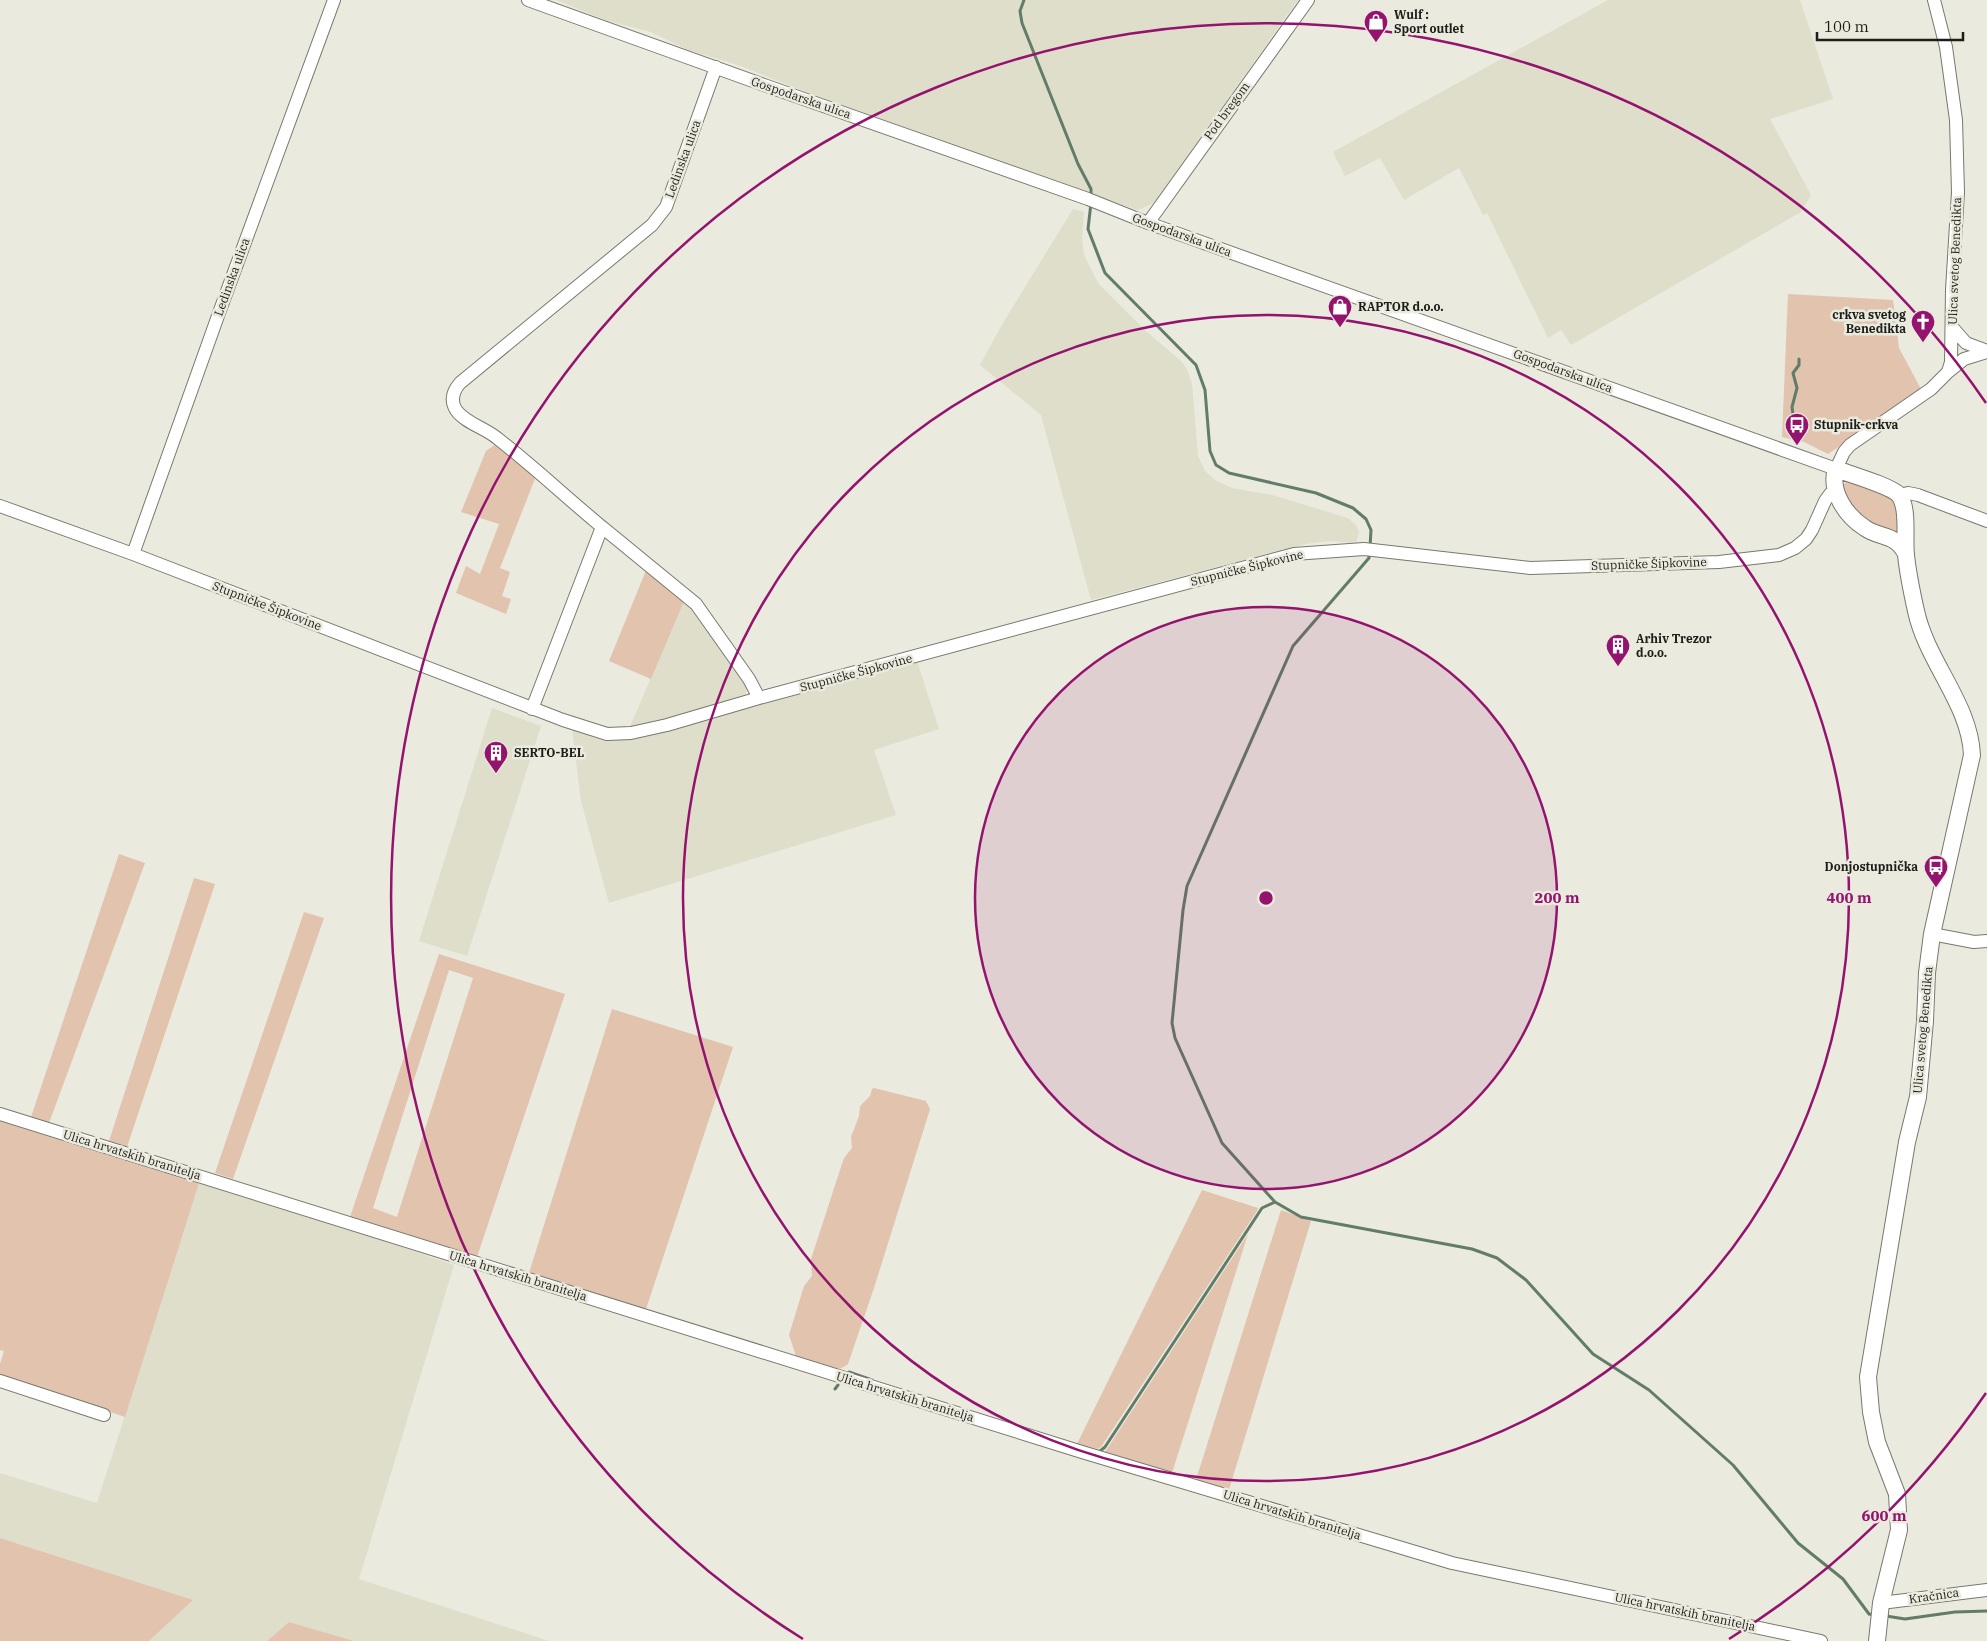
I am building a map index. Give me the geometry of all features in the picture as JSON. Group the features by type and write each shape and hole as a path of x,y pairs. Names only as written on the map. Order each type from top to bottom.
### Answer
{"main road":[{"path":"1899,495 1893,490 1836,469 1834,477 1836,490 1847,512 1865,529 1897,541 1906,554"},
{"name":"Ulica svetog Benedikta","path":"1877,1634 1881,1603 1899,1530 1897,1494 1877,1442 1871,1412 1868,1377 1907,1142 1918,1096 1925,1021 1926,973 1932,934 1970,772 1972,755 1972,739 1967,724 1922,634 1916,612 1906,554 1904,508 1899,495"}],"street":[{"name":"Ledinska ulica","path":"133,554 215,322 334,0"},
{"name":"Gospodarska ulica","path":"531,0 1836,469"},
{"name":"Pod bregom","path":"1148,223 1308,0"},
{"name":"Ulica svetog Benedikta","path":"1934,0 1946,47 1956,120 1958,192 1952,362 1948,372"},
{"name":"Ledinska ulica","path":"602,527 508,446 487,430 460,415 454,406 453,396 460,383 652,225 666,206 716,68"},
{"path":"1952,327 1966,343 1987,351"},
{"path":"1836,469 1844,452 1850,445 1931,389 1964,359 1987,351"},
{"name":"Stupničke Šipkovine","path":"0,506 133,554 532,709 596,732 616,735 667,725 759,698 1294,554 1369,549 1530,568 1719,562 1779,555 1795,548 1806,539 1830,494 1836,490"},
{"path":"1899,495 1908,493 1918,495 1987,521"},
{"path":"532,709 602,527 696,604 749,679 759,698"},
{"path":"1932,934 1974,942 1987,942"},
{"name":"Ulica hrvatskih branitelja","path":"0,1114 1072,1449 1452,1563 1820,1641"},
{"path":"0,1381 104,1415"},
{"name":"Kračnica","path":"1881,1603 1987,1590"}],"shaded area":[{"path":"556,0 1298,0 1154,203 1138,210 861,114 738,65 688,50 651,32 608,21"},
{"path":"1608,0 1800,0 1833,99 1770,119 1811,195 1801,212 1571,345 1561,330 1548,338 1487,213 1483,215 1459,168 1404,200 1380,158 1345,176 1333,152"},
{"path":"1073,209 1084,212 1082,239 1084,255 1098,283 1147,332 1180,360 1187,369 1192,384 1198,456 1205,471 1215,480 1232,488 1272,495 1348,518 1357,526 1359,533 1356,543 1331,541 1305,544 1091,600 1041,415 980,365 1003,323"},
{"path":"1788,294 1893,300 1899,348 1922,391 1828,454 1804,442 1782,437"},
{"path":"496,444 536,476 500,568 510,572 502,596 511,599 506,614 456,593 466,566 480,574 499,524 461,512 486,451"},
{"path":"1847,481 1881,490 1898,502 1900,531 1895,534 1872,526 1850,506 1842,486"},
{"path":"647,568 685,599 651,679 609,661"},
{"path":"685,599 747,686 746,693 744,697 629,729"},
{"path":"917,661 939,729 874,750 896,815 609,903 581,801 572,729 603,741 651,734"},
{"path":"492,708 541,726 467,956 419,941"},
{"path":"119,854 145,863 49,1123 31,1117"},
{"path":"194,878 215,884 127,1147 109,1141"},
{"path":"304,912 324,918 233,1179 215,1173"},
{"path":"439,954 565,994 476,1260 349,1220","holes":["449,970 473,978 397,1217 373,1208"]},
{"path":"612,1009 733,1047 645,1312 528,1276"},
{"path":"874,1088 926,1101 930,1109 848,1364 843,1368 836,1369 823,1367 796,1356 789,1335 804,1286 812,1276 811,1259 844,1158 852,1148 851,1137 859,1116 860,1106 870,1096"},
{"path":"0,1120 200,1180 125,1417 0,1374 0,1364 4,1351 0,1350"},
{"path":"200,1180 454,1265 359,1579 549,1641 354,1641 289,1622 267,1641 149,1641 192,1600 0,1538 0,1473 97,1503"},
{"path":"1202,1190 1258,1208 1257,1211 1101,1447 1098,1449 1077,1444"},
{"path":"1281,1210 1311,1221 1228,1493 1195,1483"},
{"path":"1248,1234 1171,1476 1103,1455"},
{"path":"0,1538 193,1600 149,1641 0,1641"},
{"path":"289,1622 354,1641 267,1641"}],"waterway":[{"path":"1024,0 1020,11 1022,23 1078,164 1091,189 1091,197"},
{"path":"1091,203 1088,229 1105,273 1196,365 1205,390 1210,451 1216,465 1229,473 1316,493 1353,508 1366,519 1371,530 1370,547"},
{"path":"1793,414 1792,407 1797,388 1793,373 1799,365 1799,359"},
{"path":"1369,553 1369,558 1293,646 1187,886 1172,1023 1175,1038 1222,1143 1275,1202 1301,1217 1472,1249 1497,1258 1526,1280 1593,1354 1649,1390 1733,1465 1798,1543 1843,1579 1869,1614 1875,1615"},
{"path":"1099,1452 1105,1447 1262,1208 1275,1202"},
{"path":"845,1374 849,1372 872,1380"},
{"path":"835,1389 838,1385"},
{"path":"1886,1616 1905,1619 1955,1612 1987,1611"}],"place":[{"name":"Wulf : Sport outlet","path":"1376,43"},
{"name":"RAPTOR d.o.o.","path":"1340,328"},
{"name":"crkva svetog Benedikta","path":"1923,343"},
{"name":"Stupnik-crkva","path":"1797,446"},
{"name":"Arhiv Trezor d.o.o.","path":"1618,667"},
{"name":"SERTO-BEL","path":"496,774"},
{"name":"Donjostupnička","path":"1936,888"}]}
